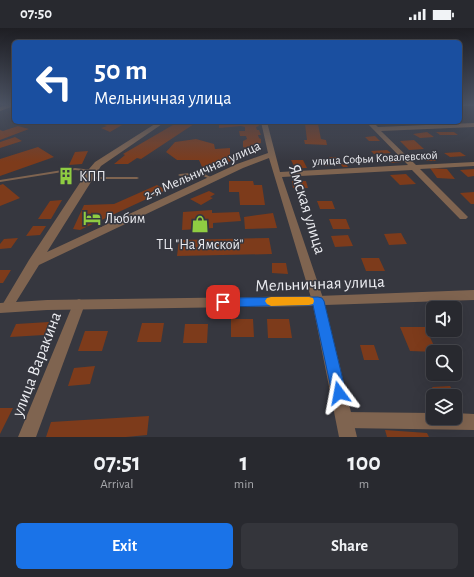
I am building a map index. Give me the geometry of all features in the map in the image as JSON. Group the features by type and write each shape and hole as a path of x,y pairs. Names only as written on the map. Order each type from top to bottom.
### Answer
{"street":[{"path":"3,307 98,164 159,124"},
{"name":"Ямская улица","path":"265,124 277,175 318,301 348,437"},
{"path":"371,124 413,168 463,216"},
{"path":"375,129 474,125"},
{"name":"2-я Мельничная улица","path":"33,263 213,178 273,154"},
{"name":"улица Софьи Ковалевской","path":"277,175 474,164"},
{"name":"Мельничная улица","path":"3,307 79,304 318,301 474,295"},
{"name":"улица Варакина","path":"27,437 79,304"},
{"path":"345,420 474,422"}],"lane":[{"path":"0,181 75,169 90,174 137,178"},
{"path":"180,175 200,173 213,178"}],"building":[{"path":"174,124 194,124 141,159 137,158 128,164 114,164 125,155 123,154"},
{"path":"219,124 258,124 259,126 256,127 261,135 258,135 261,139 261,143 246,148 243,147 243,141 247,139 246,136 240,136 239,131 245,131 245,127 219,128"},
{"path":"305,124 318,124 321,139 326,140 327,145 305,144 304,140 307,140"},
{"path":"104,125 122,125 110,132 101,128 107,126"},
{"path":"18,126 29,129 0,140 0,130 3,131"},
{"path":"427,132 434,137 420,138 413,134"},
{"path":"436,132 454,132 458,135 440,135"},
{"path":"375,136 380,141 369,141 365,137"},
{"path":"15,137 22,141 0,148 0,142"},
{"path":"196,139 214,144 215,149 230,148 230,156 235,156 236,158 218,168 213,166 203,169 199,160 177,160 166,152 175,142"},
{"path":"414,140 424,149 409,150 400,141"},
{"path":"38,147 54,157 0,176 0,159"},
{"path":"387,150 391,153 374,154 371,151"},
{"path":"88,151 82,164 69,165 75,152"},
{"path":"460,152 466,156 450,157 444,153"},
{"path":"418,153 427,153 436,161 427,161"},
{"path":"329,157 338,157 343,165 346,164 348,167 343,167 341,165 324,166 321,160 331,160"},
{"path":"397,158 402,162 391,163 387,159"},
{"path":"291,160 303,160 307,168 295,168"},
{"path":"430,168 447,169 455,179 437,178"},
{"path":"474,169 474,176 468,177 460,170"},
{"path":"406,174 416,184 400,185 390,175"},
{"path":"229,181 253,181 254,185 262,185 265,205 240,205 239,192 229,192"},
{"path":"292,181 306,181 308,188 293,188"},
{"path":"3,184 20,198 0,206 0,185"},
{"name":"Любим","path":"157,185 166,190 80,230 73,229 84,205 114,204"},
{"path":"209,191 215,194 210,197 213,198 201,205 190,199"},
{"path":"474,192 474,204 471,204 460,193"},
{"path":"62,200 51,219 38,219 50,201"},
{"path":"317,201 332,201 335,209 320,209"},
{"path":"212,210 212,213 239,212 241,221 213,223 213,228 182,230 183,212"},
{"path":"273,213 277,228 245,229 244,217"},
{"path":"329,219 346,219 350,229 333,229"},
{"path":"33,226 46,226 40,235 26,236"},
{"path":"401,233 407,244 389,245 384,234"},
{"path":"348,235 353,246 335,247 331,236"},
{"path":"18,238 11,248 0,249 0,244 4,239"},
{"path":"269,238 272,254 177,256 179,240"},
{"path":"361,258 379,258 385,271 366,271"},
{"path":"272,263 286,263 288,274 272,273"},
{"path":"0,270 11,270 3,283 0,283"},
{"path":"231,319 253,319 254,337 231,337"},
{"path":"267,319 289,319 292,338 268,338"},
{"path":"49,322 44,335 10,337 16,324"},
{"path":"142,323 164,323 161,342 137,342"},
{"path":"185,324 208,324 207,343 183,343"},
{"path":"400,327 425,327 426,337 430,337 434,345 426,345 426,352 410,351"},
{"path":"85,331 108,331 102,351 78,351"},
{"path":"360,345 374,345 379,360 364,360"},
{"path":"95,366 90,384 68,386 74,368"},
{"path":"450,386 452,389 433,389 432,387"},
{"path":"0,408 13,408 0,434"},
{"path":"149,416 147,435 126,437 46,437 51,422"},
{"path":"385,430 427,433 429,437 387,437"}],"slow traffic":[{"path":"271,301 309,301"}],"place":[{"name":"КПП","path":"66,176"},
{"name":"Любим","path":"92,218"},
{"name":"ТЦ \"На Ямской\"","path":"200,224"}],"route":[{"path":"223,302 318,301 339,393"}]}
